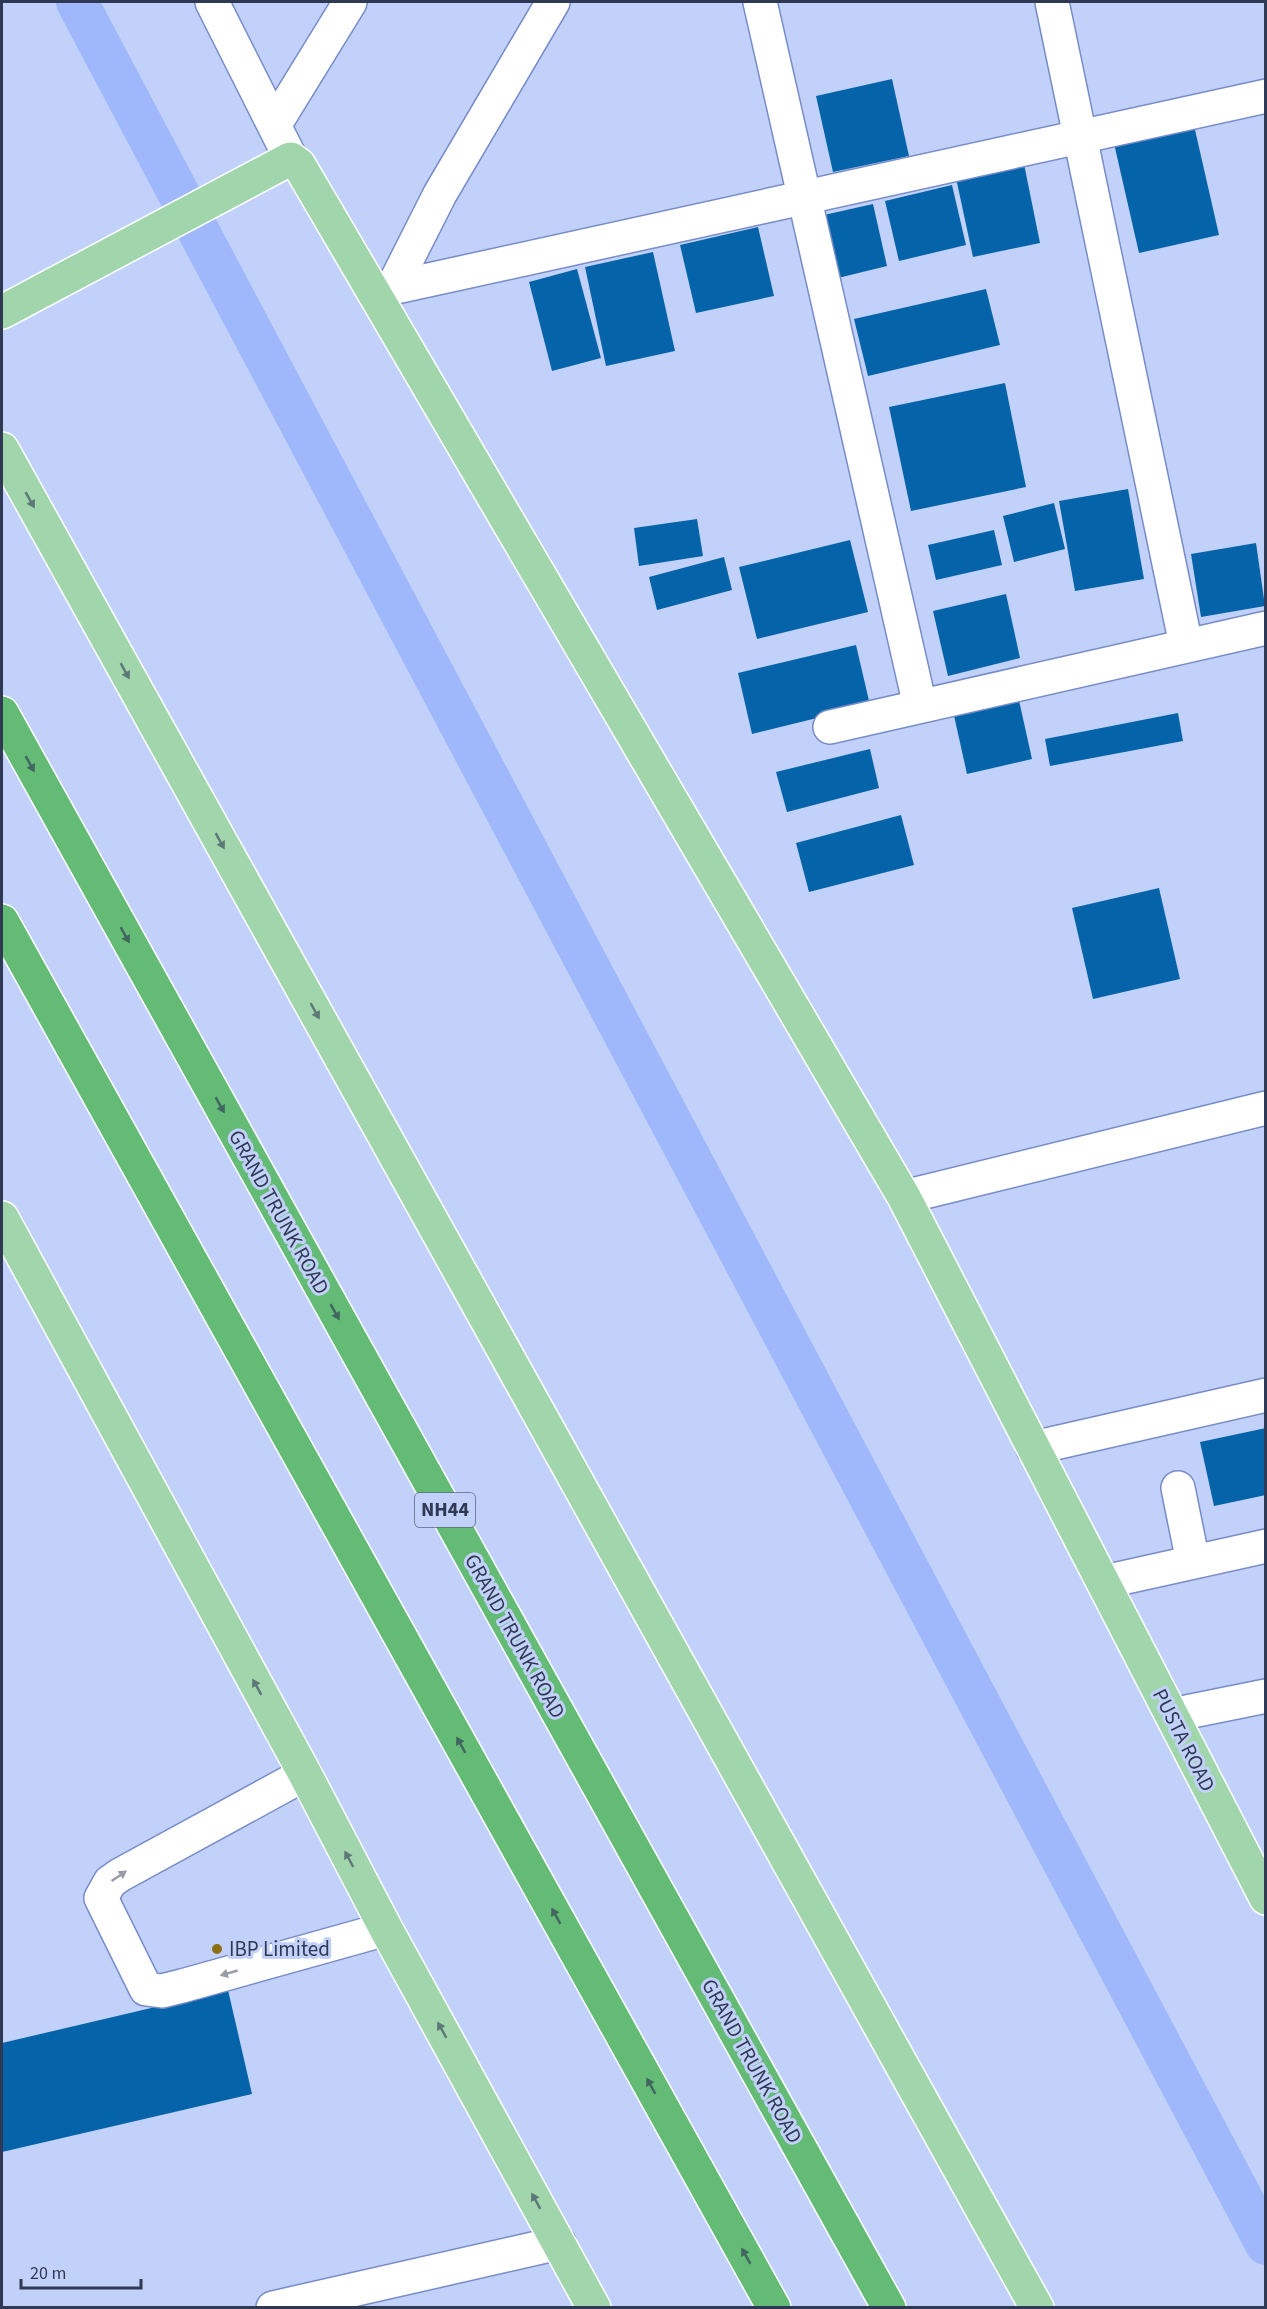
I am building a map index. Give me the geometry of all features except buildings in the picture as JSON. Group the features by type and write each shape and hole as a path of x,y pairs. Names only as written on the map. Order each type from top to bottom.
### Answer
{"highway":[{"name":"GRAND TRUNK ROAD","path":"2,713 889,2307"},
{"path":"2,921 774,2307"}],"main road":[{"name":"PUSTA ROAD","path":"291,159 299,165 383,290 904,1197 1266,1898"},
{"path":"10,308 291,159"},
{"path":"2,449 1037,2307"},
{"path":"4,1228 305,1774 386,1929 594,2307"}],"street":[{"path":"212,2 291,159"},
{"path":"275,124 350,2"},
{"path":"383,290 553,2"},
{"path":"760,2 920,706"},
{"path":"1052,2 1186,645"},
{"path":"383,290 1266,96"},
{"path":"830,727 1266,628"},
{"path":"904,1197 1266,1108"},
{"path":"1033,1448 1266,1395"},
{"path":"1178,1488 1193,1562"},
{"path":"1104,1582 1266,1546"},
{"path":"1172,1715 1266,1696"},
{"path":"305,1774 110,1882 101,1898 146,1989 162,1991 183,1986 386,1929"},
{"path":"273,2307 559,2243"}],"waterway":[{"path":"77,2 1266,2244"}],"place":[{"name":"IBP Limited","path":"217,1949"}]}
